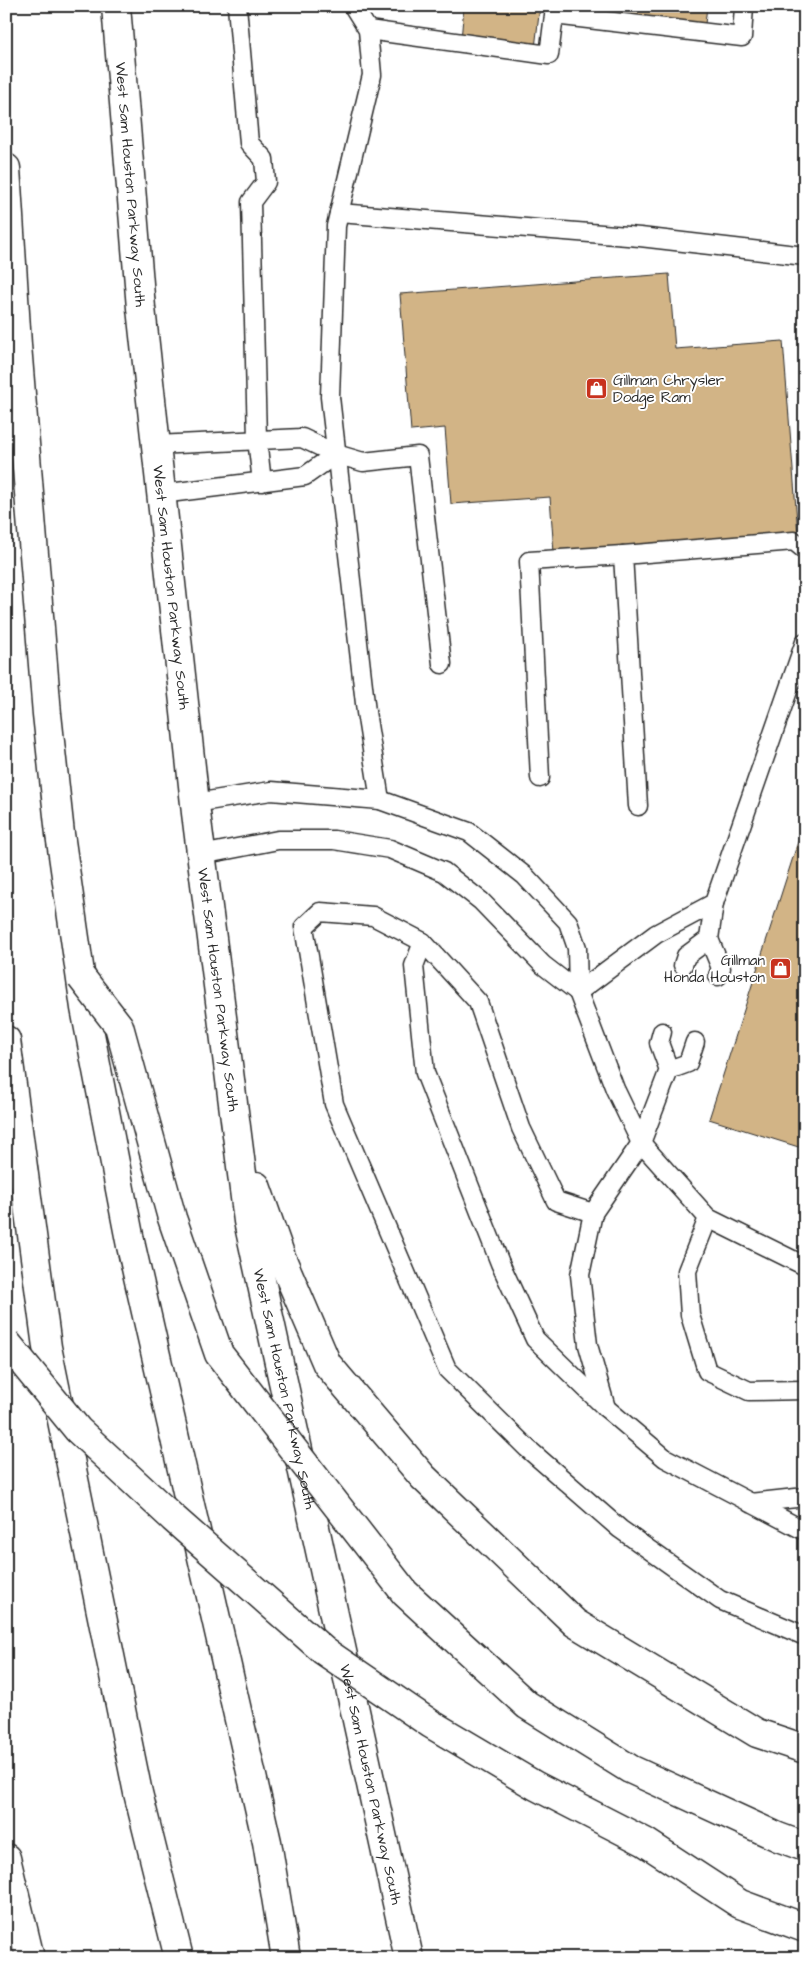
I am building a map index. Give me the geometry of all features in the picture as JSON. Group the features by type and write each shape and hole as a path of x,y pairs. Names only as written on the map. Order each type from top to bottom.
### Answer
{"main road":[{"name":"West Sam Houston Parkway South","path":"116,6 141,308 161,494 201,855 239,1137 248,1221 409,1958"},
{"path":"6,168 17,345 47,714 70,910 118,1185 241,1722 267,1842 286,1958"},
{"path":"81,977 119,1026 172,1218 219,1354 405,1593 527,1705 630,1769 778,1837 805,1846"},
{"path":"6,1040 47,1347 138,1793 178,1958"},
{"path":"239,1137 281,1257 327,1364 423,1477 575,1623 756,1733 805,1749"},
{"path":"6,1342 78,1430 173,1518 324,1651 431,1724 536,1786 645,1842 740,1904 805,1928"},
{"path":"6,1858 30,1958"}],"lane":[{"path":"237,6 249,143 264,159 266,182 252,202 257,439 262,482"},
{"path":"353,6 368,30 372,75 336,226 330,397 366,712 380,800"},
{"path":"368,30 549,55 554,15 742,37 744,6"},
{"path":"339,213 640,237 805,256"},
{"path":"156,445 302,438 336,454 363,462 418,456 442,664"},
{"path":"161,494 305,476 336,454"},
{"path":"540,778 529,561 794,541 805,550"},
{"path":"623,555 638,806"},
{"path":"718,976 721,968 709,939 714,903 805,642"},
{"path":"195,803 271,791 380,800 469,832 525,876 568,922 577,948 578,992 615,1089 641,1143 708,1218 805,1266"},
{"path":"201,855 278,840 334,840 390,849 444,872 481,901 543,965 578,992"},
{"path":"578,992 656,934 714,903"},
{"path":"592,1213 556,1201 521,1128 478,1002 423,942 373,916 320,912 304,927 334,1104 447,1369 527,1448 620,1529 720,1600 805,1636"},
{"path":"683,965 686,956 709,939"},
{"path":"423,942 414,966 425,1073 500,1263 534,1339 606,1408 665,1458 805,1531"},
{"path":"606,1408 588,1345 580,1274 592,1213 641,1143 669,1070 659,1042 662,1032"},
{"path":"669,1070 688,1063 695,1042"},
{"path":"708,1218 687,1271 690,1315 707,1371 749,1391 805,1390"},
{"path":"750,1503 805,1498"}],"building":[{"path":"464,6 540,6 535,48 461,40"},
{"path":"540,6 707,6 705,24"},
{"name":"Gillman Chrysler Dodge Ram","path":"669,274 675,349 783,341 798,534 554,553 550,497 451,504 445,428 411,431 400,294"},
{"name":"Gillman Honda Houston","path":"805,820 805,1149 709,1119"}],"place":[{"name":"Gillman Chrysler Dodge Ram","path":"597,389"},
{"name":"Gillman Honda Houston","path":"781,969"}]}
